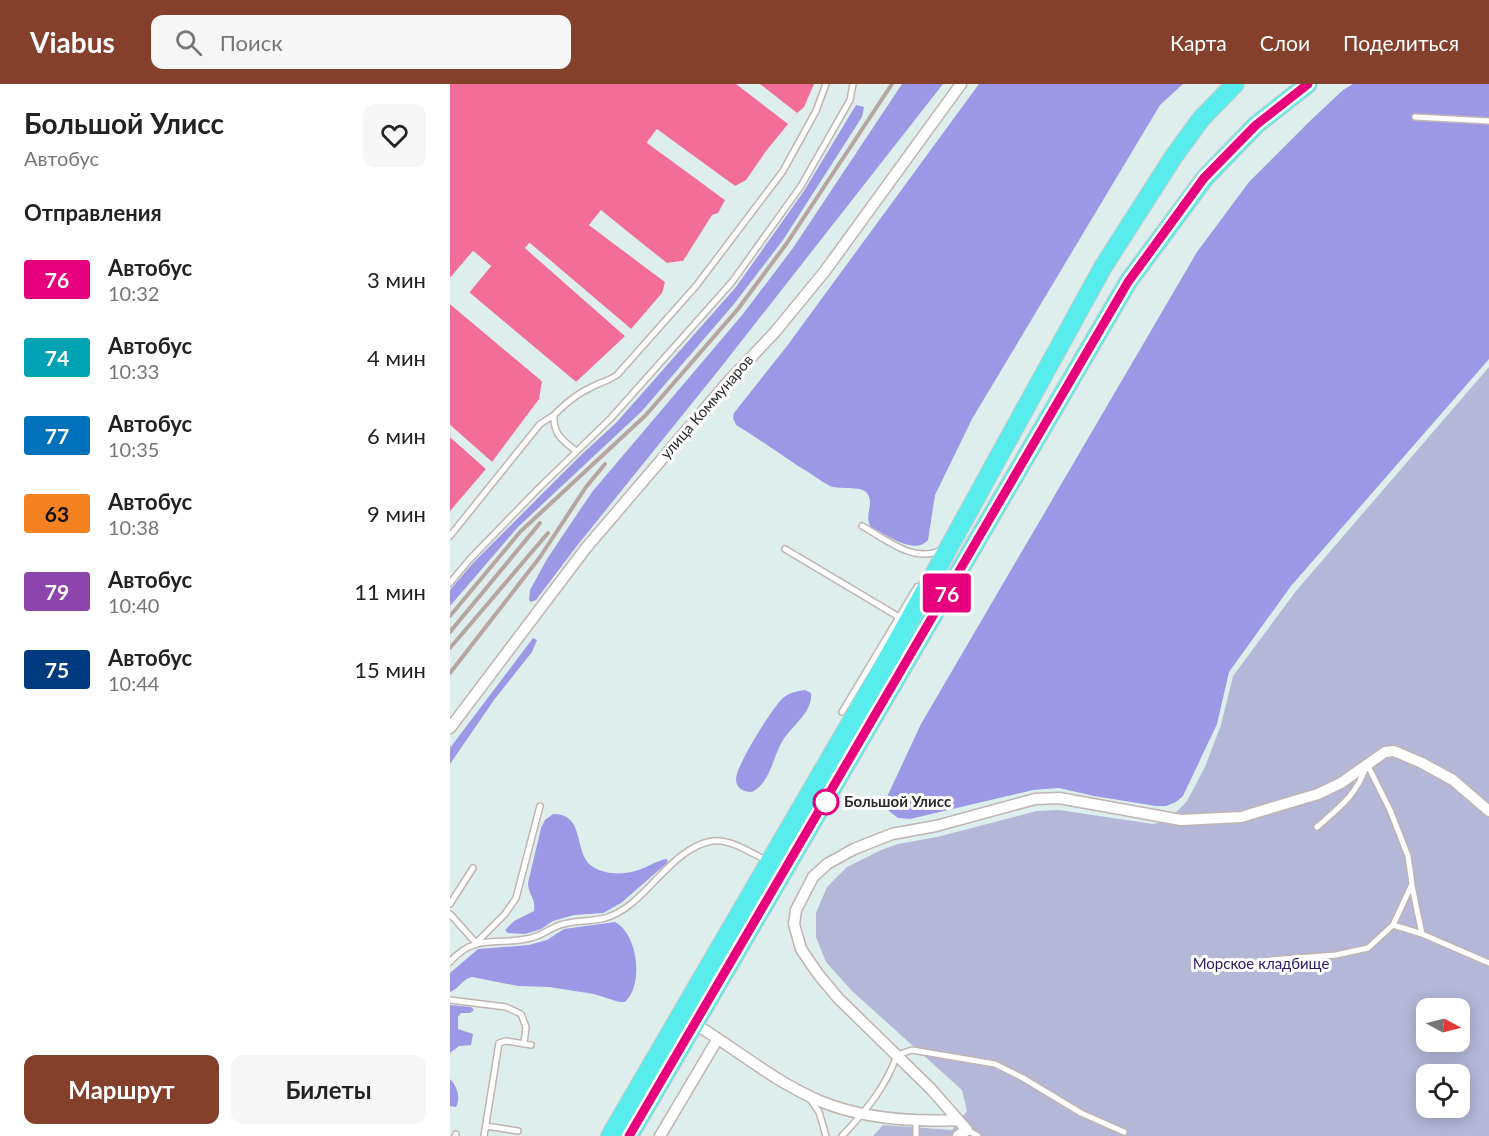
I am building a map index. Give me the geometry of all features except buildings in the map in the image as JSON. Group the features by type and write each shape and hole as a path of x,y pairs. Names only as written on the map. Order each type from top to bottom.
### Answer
{"highway":[{"path":"610,1136 883,667 944,548 1104,267 1143,202 1201,119 1235,84"},
{"path":"629,1136 1128,282 1204,178 1256,125 1308,84"}],"street":[{"name":"улица Коммунаров","path":"450,728 586,548 726,384 775,332 825,271 961,84"},
{"path":"964,1134 957,1120 931,1089 838,998 801,949 794,924 796,910 813,877 827,864 854,849 892,834 936,826 1035,799 1059,798 1181,820 1240,817 1318,794 1341,783 1385,752 1394,751 1453,780 1489,812"},
{"path":"694,1024 822,1102 864,1113 916,1121 957,1120"},
{"path":"660,1136 717,1040"}],"lane":[{"path":"450,536 540,424 588,388 617,375 696,286 783,171 816,111 826,84"},
{"path":"450,583 470,559 611,418 732,282 801,186 850,100 853,84"},
{"path":"1415,117 1489,121"},
{"path":"554,415 553,426 576,451"},
{"path":"862,526 913,554 921,555 944,548"},
{"path":"932,561 944,548"},
{"path":"785,549 899,617"},
{"path":"842,712 921,580"},
{"path":"1317,827 1355,792 1366,764"},
{"path":"1366,764 1390,810 1408,856 1422,934"},
{"path":"450,962 476,943 505,914 516,898 540,806"},
{"path":"476,943 526,939 543,934 557,925 605,918 624,909 671,865 697,845 715,841 731,844 769,862"},
{"path":"450,904 473,868"},
{"path":"1270,960 1336,955 1368,948 1393,925 1412,884"},
{"path":"450,914 476,943"},
{"path":"1393,925 1422,934 1489,963"},
{"path":"450,1000 506,1007 521,1014 526,1027 528,1044 506,1041 499,1043 484,1136"},
{"path":"842,1136 864,1113 890,1075 897,1055 912,1050 995,1064 1081,1113 1124,1132"},
{"path":"808,1095 819,1112 826,1136"},
{"path":"916,1121 916,1136"},
{"path":"486,1126 519,1131"},
{"path":"964,1134 978,1136"}],"shaded area":[{"path":"450,84 814,84 804,107 766,151 746,180 735,186 656,130 647,143 725,200 718,213 712,215 683,261 667,263 601,211 589,225 665,282 662,293 631,329 530,243 525,248 625,336 576,382 469,292 491,266 473,251 450,278"},
{"path":"902,84 943,84 536,600 531,602 529,600 530,590 547,559 592,492 743,314 793,248"},
{"path":"979,84 1183,84 1160,105 972,419 935,495 928,540 915,546 908,545 871,527 868,518 870,501 866,492 859,489 830,486 736,425 733,418 734,413 787,346"},
{"path":"1353,84 1489,84 1489,359 1291,586 1229,672 1217,724 1183,796 1176,802 1166,806 1156,806 1059,788 1033,790 910,819 898,818 884,807 921,724 1197,252 1249,182 1310,121 1343,90"},
{"path":"856,105 864,107 862,117 783,240 734,304 642,411 518,527 450,606 450,590 473,563 616,423 736,287 804,191"},
{"path":"450,304 542,381 539,399 492,462 450,425"},
{"path":"450,437 486,469 450,511"},
{"path":"533,638 537,640 532,652 494,700 450,764 450,748"},
{"path":"805,690 811,693 809,706 783,740 767,776 752,792 741,789 736,782 738,772 763,725 783,698 793,692"},
{"path":"553,814 562,815 573,824 586,860 593,867 609,873 620,873 636,871 665,859 668,860 667,863 621,903 603,913 574,915 553,921 541,929 525,934 508,933 505,930 514,921 534,911 534,902 528,883 541,828 545,820"},
{"path":"615,922 629,937 636,960 635,984 625,1002 594,994 549,987 518,986 472,977 450,992 450,973 478,949 529,945 547,940 564,929"},
{"path":"450,1005 471,1007 474,1010 470,1013 461,1013 458,1017 458,1029 473,1034 471,1045 459,1046 450,1053"},
{"path":"450,1079 458,1092 456,1107 450,1106"}],"green space":[{"name":"Морское кладбище","path":"1489,367 1489,1136 873,1136 883,1125 952,1130 967,1111 962,1090 852,991 826,962 816,937 816,913 827,887 847,867 881,850 1037,811 1059,810 1153,824 1169,820 1187,801 1205,767 1221,725 1233,676 1296,591"}],"pier":[{"path":"736,84 760,84 797,113 788,124"},
{"path":"657,129 735,186 733,189 657,133 651,142 727,197 725,200 647,142"},
{"path":"601,210 666,263 683,261 680,264 665,266 601,215 593,225 667,280 665,282 589,225"},
{"path":"529,243 631,329 629,332 530,247 627,333 625,336 525,248"},
{"path":"473,251 491,266 469,293 576,382 574,385 466,294 466,291 487,266 473,255 450,281 450,278"},
{"path":"450,301 544,379 544,383 450,304"},
{"path":"450,425 492,462 490,464 450,429"},
{"path":"450,434 488,467 486,469 450,437"}],"railway":[{"path":"450,616 520,532 646,415 738,309 787,243 892,84"},
{"path":"450,673 540,557 586,487 605,464"},
{"path":"450,632 540,523"},
{"path":"450,648 548,533"}],"bus line":[{"name":"76","path":"629,1136 1128,282 1204,178 1256,125 1308,84"}],"place":[{"name":"Большой Улисс","path":"826,802"}]}
